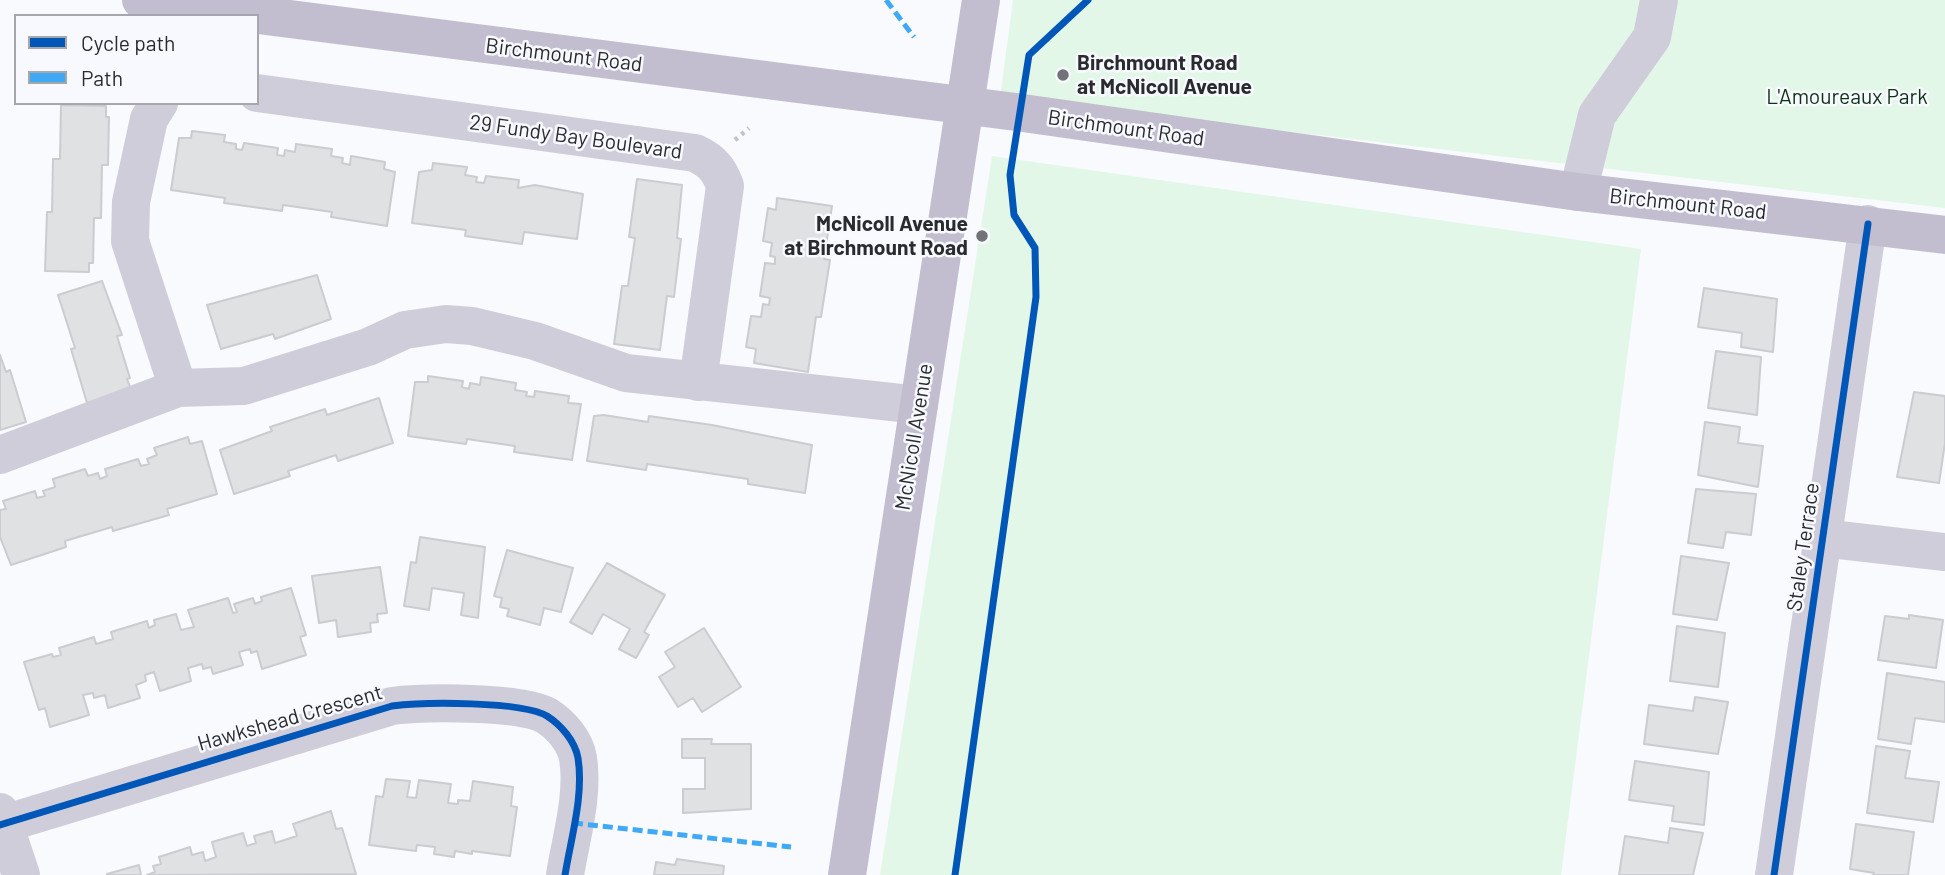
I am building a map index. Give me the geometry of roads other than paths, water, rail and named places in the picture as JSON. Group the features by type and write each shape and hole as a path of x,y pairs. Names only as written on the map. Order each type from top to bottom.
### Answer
{"main road":[{"name":"Birchmount Road","path":"141,0 249,14"},
{"name":"McNicoll Avenue","path":"847,875 967,107 981,0"},
{"name":"Birchmount Road","path":"259,15 967,107 1578,192 1945,235"}],"street":[{"path":"1578,192 1597,115 1653,37 1658,0"},
{"name":"29 Fundy Bay Boulevard","path":"259,93 695,153 708,159 719,170 725,186 698,382"},
{"path":"158,105 149,118 131,202 130,241 178,388"},
{"name":"Staley Terrace","path":"1774,875 1868,224"},
{"path":"0,455 178,388 244,386 368,347 405,330 446,324 472,326 535,341 626,373 919,405"},
{"path":"1822,538 1945,552"},
{"name":"Hawkshead Crescent","path":"1,820 392,706 425,702 522,709 545,715 565,730 578,755 579,780 565,875"},
{"path":"1,820 21,875"}],"place":[{"name":"Birchmount Road at McNicoll Avenue","path":"1063,75"},
{"name":"McNicoll Avenue at Birchmount Road","path":"982,236"}],"park label":[{"name":"L'Amoureaux Park","path":"1847,97"}]}
